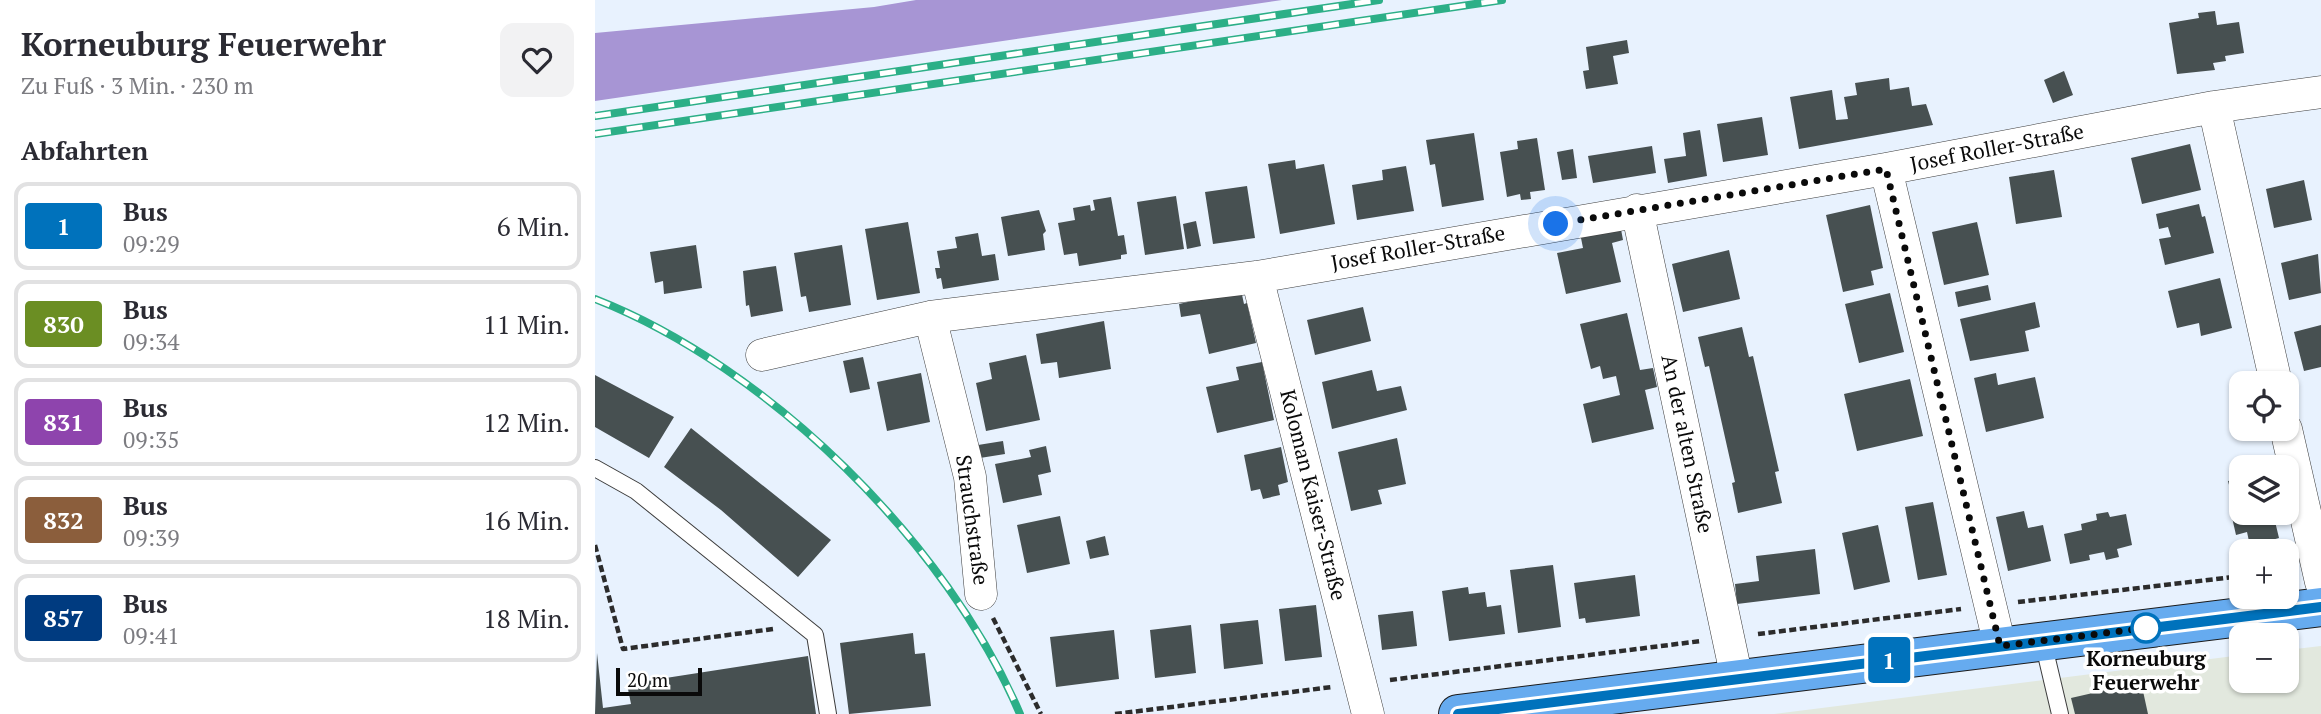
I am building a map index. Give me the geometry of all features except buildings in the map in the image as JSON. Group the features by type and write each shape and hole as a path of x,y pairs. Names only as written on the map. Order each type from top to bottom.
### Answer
{"main road":[{"path":"1458,714 2321,607"}],"street":[{"name":"Josef Roller-Straße","path":"762,355 930,317 1257,277 1886,169 2214,107 2321,92"},
{"path":"2214,107 2273,371"},
{"path":"1886,169 2000,646"},
{"name":"An der alten Straße","path":"1637,210 1737,679"},
{"name":"Koloman Kaiser-Straße","path":"1257,277 1368,714"},
{"name":"Strauchstraße","path":"930,317 970,477 981,594"},
{"path":"2290,441 2321,582"}],"lane":[{"path":"595,468 636,491 814,635 828,714"},
{"path":"2043,642 2060,714"}],"path":[{"path":"595,545 622,649 802,625"},
{"path":"1115,714 2229,577"},
{"name":"Strauchstraße","path":"981,594 1041,714"}],"shaded area":[{"path":"916,0 1282,0 595,101 595,33 874,7"},
{"path":"2321,646 2321,714 1774,714 2229,657 2229,693 2299,693 2299,649"}],"railway":[{"path":"595,116 1379,0"},
{"path":"595,134 1502,0"},
{"path":"595,299 660,329 725,368 787,415 845,468 899,525 947,587 988,650 1020,714"}],"bus line":[{"name":"1","path":"1458,714 2321,607"}],"place":[{"name":"Korneuburg Feuerwehr","path":"2146,628"}],"route":[{"path":"1556,224 1886,169 2000,646 2146,628"}]}
